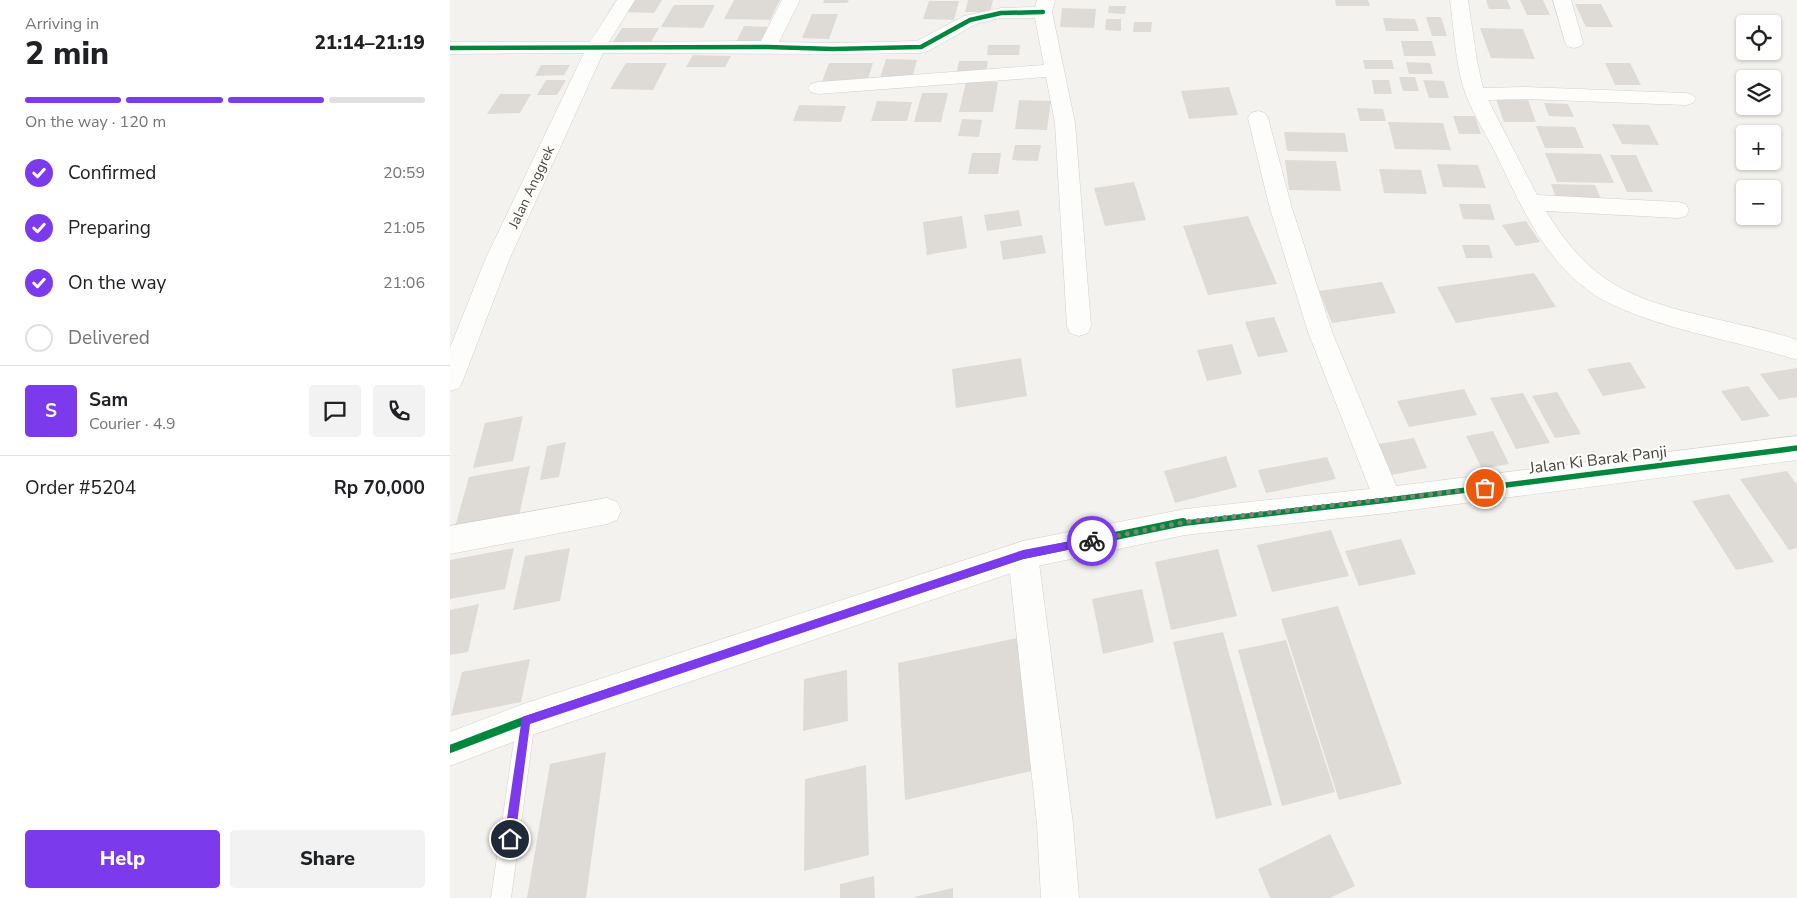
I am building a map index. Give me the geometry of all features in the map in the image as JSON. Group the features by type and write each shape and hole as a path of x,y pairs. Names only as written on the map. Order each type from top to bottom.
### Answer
{"street":[{"name":"Jalan Anggrek","path":"450,380 497,260 596,48 626,0"},
{"path":"767,47 791,0"},
{"path":"1459,0 1467,58 1476,94 1544,229 1573,265 1593,284 1620,298 1664,316 1797,350"},
{"path":"1562,0 1574,42"},
{"path":"450,48 767,47 833,49 921,47 970,20 1045,6 1066,123 1080,326"},
{"path":"818,88 1055,70"},
{"path":"1476,94 1525,93 1686,99"},
{"path":"1258,118 1280,205 1320,332 1388,500"},
{"path":"1529,202 1678,210"},
{"name":"Jalan Ki Barak Panji","path":"450,749 526,720 1023,554 1185,522 1388,500 1797,448"},
{"path":"450,540 607,511"},
{"path":"1023,554 1055,824 1060,898"}],"lane":[{"path":"502,898 526,720"}],"building":[{"path":"633,0 662,0 654,13 624,12"},
{"path":"734,0 780,0 770,20 724,19"},
{"path":"824,0 849,0 847,3 823,3"},
{"path":"968,0 993,0 990,12 965,12"},
{"path":"1335,0 1368,0 1370,6 1336,6"},
{"path":"1486,0 1507,0 1511,9 1489,9"},
{"path":"1520,0 1543,0 1550,15 1527,15"},
{"path":"929,1 959,1 954,20 923,19"},
{"path":"1575,4 1601,4 1613,27 1586,27"},
{"path":"674,5 715,5 703,28 661,27"},
{"path":"1109,6 1126,6 1125,14 1108,13"},
{"path":"1062,8 1096,9 1094,28 1060,27"},
{"path":"812,14 838,14 829,39 802,38"},
{"path":"1426,17 1441,17 1447,36 1432,36"},
{"path":"1383,18 1415,19 1419,31 1386,31"},
{"path":"1106,19 1121,19 1121,31 1105,30"},
{"path":"1134,22 1152,22 1151,32 1133,32"},
{"path":"744,26 773,27 766,43 736,42"},
{"path":"622,28 659,28 651,42 613,42"},
{"path":"1480,28 1523,29 1535,59 1491,58"},
{"path":"1401,41 1432,41 1436,56 1404,56"},
{"path":"988,45 1020,45 1019,55 987,55"},
{"path":"693,55 731,56 725,67 686,67"},
{"path":"886,59 917,60 911,81 879,81"},
{"path":"1363,60 1392,60 1394,69 1365,69"},
{"path":"959,61 988,61 986,74 956,74"},
{"path":"1406,62 1430,63 1433,74 1409,74"},
{"path":"626,63 667,63 653,90 610,89"},
{"path":"829,63 873,63 866,85 821,84"},
{"path":"1605,63 1630,63 1641,85 1615,85"},
{"path":"541,65 570,65 564,75 535,76"},
{"path":"1399,77 1415,77 1419,91 1403,91"},
{"path":"546,80 566,80 557,95 537,95"},
{"path":"1372,80 1389,80 1392,94 1374,94"},
{"path":"1423,80 1444,81 1449,98 1429,98"},
{"path":"966,82 998,82 993,112 959,112"},
{"path":"1229,87 1238,115 1189,119 1181,91"},
{"path":"922,93 948,93 941,122 914,122"},
{"path":"500,94 531,94 520,113 487,114"},
{"path":"1496,99 1528,100 1536,122 1504,122"},
{"path":"1019,100 1051,101 1047,130 1015,129"},
{"path":"877,101 912,102 907,121 871,121"},
{"path":"1544,103 1568,104 1574,117 1549,116"},
{"path":"799,105 846,106 841,122 793,121"},
{"path":"1357,108 1383,109 1386,121 1360,121"},
{"path":"1453,116 1475,116 1481,134 1459,134"},
{"path":"962,119 982,120 979,137 958,136"},
{"path":"1388,122 1443,123 1451,150 1395,149"},
{"path":"1612,124 1649,125 1659,145 1622,144"},
{"path":"1536,126 1575,127 1584,148 1545,148"},
{"path":"1284,132 1345,133 1348,152 1287,151"},
{"path":"1015,145 1041,145 1038,161 1012,160"},
{"path":"972,153 1001,153 998,174 968,174"},
{"path":"1545,153 1601,154 1614,183 1557,182"},
{"path":"1610,155 1636,155 1653,192 1627,192"},
{"path":"1285,160 1336,161 1341,191 1289,190"},
{"path":"1437,164 1478,165 1486,188 1443,187"},
{"path":"1379,169 1421,170 1427,194 1384,193"},
{"path":"1134,182 1146,220 1105,226 1094,188"},
{"path":"1551,184 1595,185 1601,199 1556,198"},
{"path":"1459,204 1490,204 1495,220 1463,219"},
{"path":"1019,210 1022,226 987,231 984,215"},
{"path":"962,216 967,248 927,255 923,222"},
{"path":"1248,216 1277,284 1208,295 1183,226"},
{"path":"1526,221 1540,242 1516,246 1502,225"},
{"path":"1042,235 1046,253 1003,260 1000,241"},
{"path":"1462,245 1489,245 1493,258 1466,258"},
{"path":"1534,273 1556,307 1456,323 1437,287"},
{"path":"1382,282 1396,313 1332,323 1319,291"},
{"path":"1274,317 1288,352 1258,357 1245,322"},
{"path":"1232,344 1242,374 1207,381 1197,350"},
{"path":"1021,358 1027,396 956,408 952,369"},
{"path":"1630,362 1646,388 1603,396 1587,369"},
{"path":"1797,368 1797,397 1779,400 1760,374"},
{"path":"1748,386 1770,416 1742,421 1721,391"},
{"path":"1464,389 1477,415 1409,427 1397,401"},
{"path":"1557,392 1581,434 1555,438 1532,396"},
{"path":"1523,393 1550,443 1516,449 1490,398"},
{"path":"523,416 513,461 473,468 485,423"},
{"path":"1493,431 1509,464 1482,469 1466,436"},
{"path":"1414,438 1427,468 1386,476 1373,445"},
{"path":"566,442 559,477 540,480 547,446"},
{"path":"1226,456 1237,487 1175,503 1164,471"},
{"path":"1327,457 1336,479 1266,493 1258,470"},
{"path":"530,466 519,516 455,527 469,477"},
{"path":"1787,471 1797,485 1797,548 1789,550 1740,479"},
{"path":"1729,494 1774,562 1736,570 1692,501"},
{"path":"1331,530 1349,576 1272,592 1257,545"},
{"path":"1401,539 1416,574 1359,586 1345,551"},
{"path":"514,548 505,589 450,599 450,560"},
{"path":"570,548 560,601 513,610 525,556"},
{"path":"1218,549 1237,616 1171,630 1155,562"},
{"path":"1142,589 1154,642 1103,654 1092,599"},
{"path":"479,604 468,652 450,655 450,610"},
{"path":"1338,606 1402,784 1339,800 1281,619"},
{"path":"1223,632 1272,805 1216,819 1173,642"},
{"path":"1017,638 1036,770 905,800 898,663"},
{"path":"1286,640 1335,792 1282,806 1238,650"},
{"path":"530,659 521,702 451,716 462,672"},
{"path":"847,670 848,721 803,731 804,679"},
{"path":"606,752 586,898 527,898 550,764"},
{"path":"866,765 869,855 804,871 805,779"},
{"path":"1330,834 1355,886 1330,898 1270,898 1258,869"},
{"path":"874,876 875,898 840,898 840,884"},
{"path":"953,888 953,898 914,897"}],"cycle path":[{"path":"450,48 767,47 833,49 921,47 970,20 1001,13 1043,12"},
{"path":"450,749 526,720 1023,555 1185,522 1388,500 1797,448"}],"way so far":[{"path":"1092,541 1185,522 1485,488"}],"route":[{"path":"510,839 526,720 1023,554 1092,541"}]}
